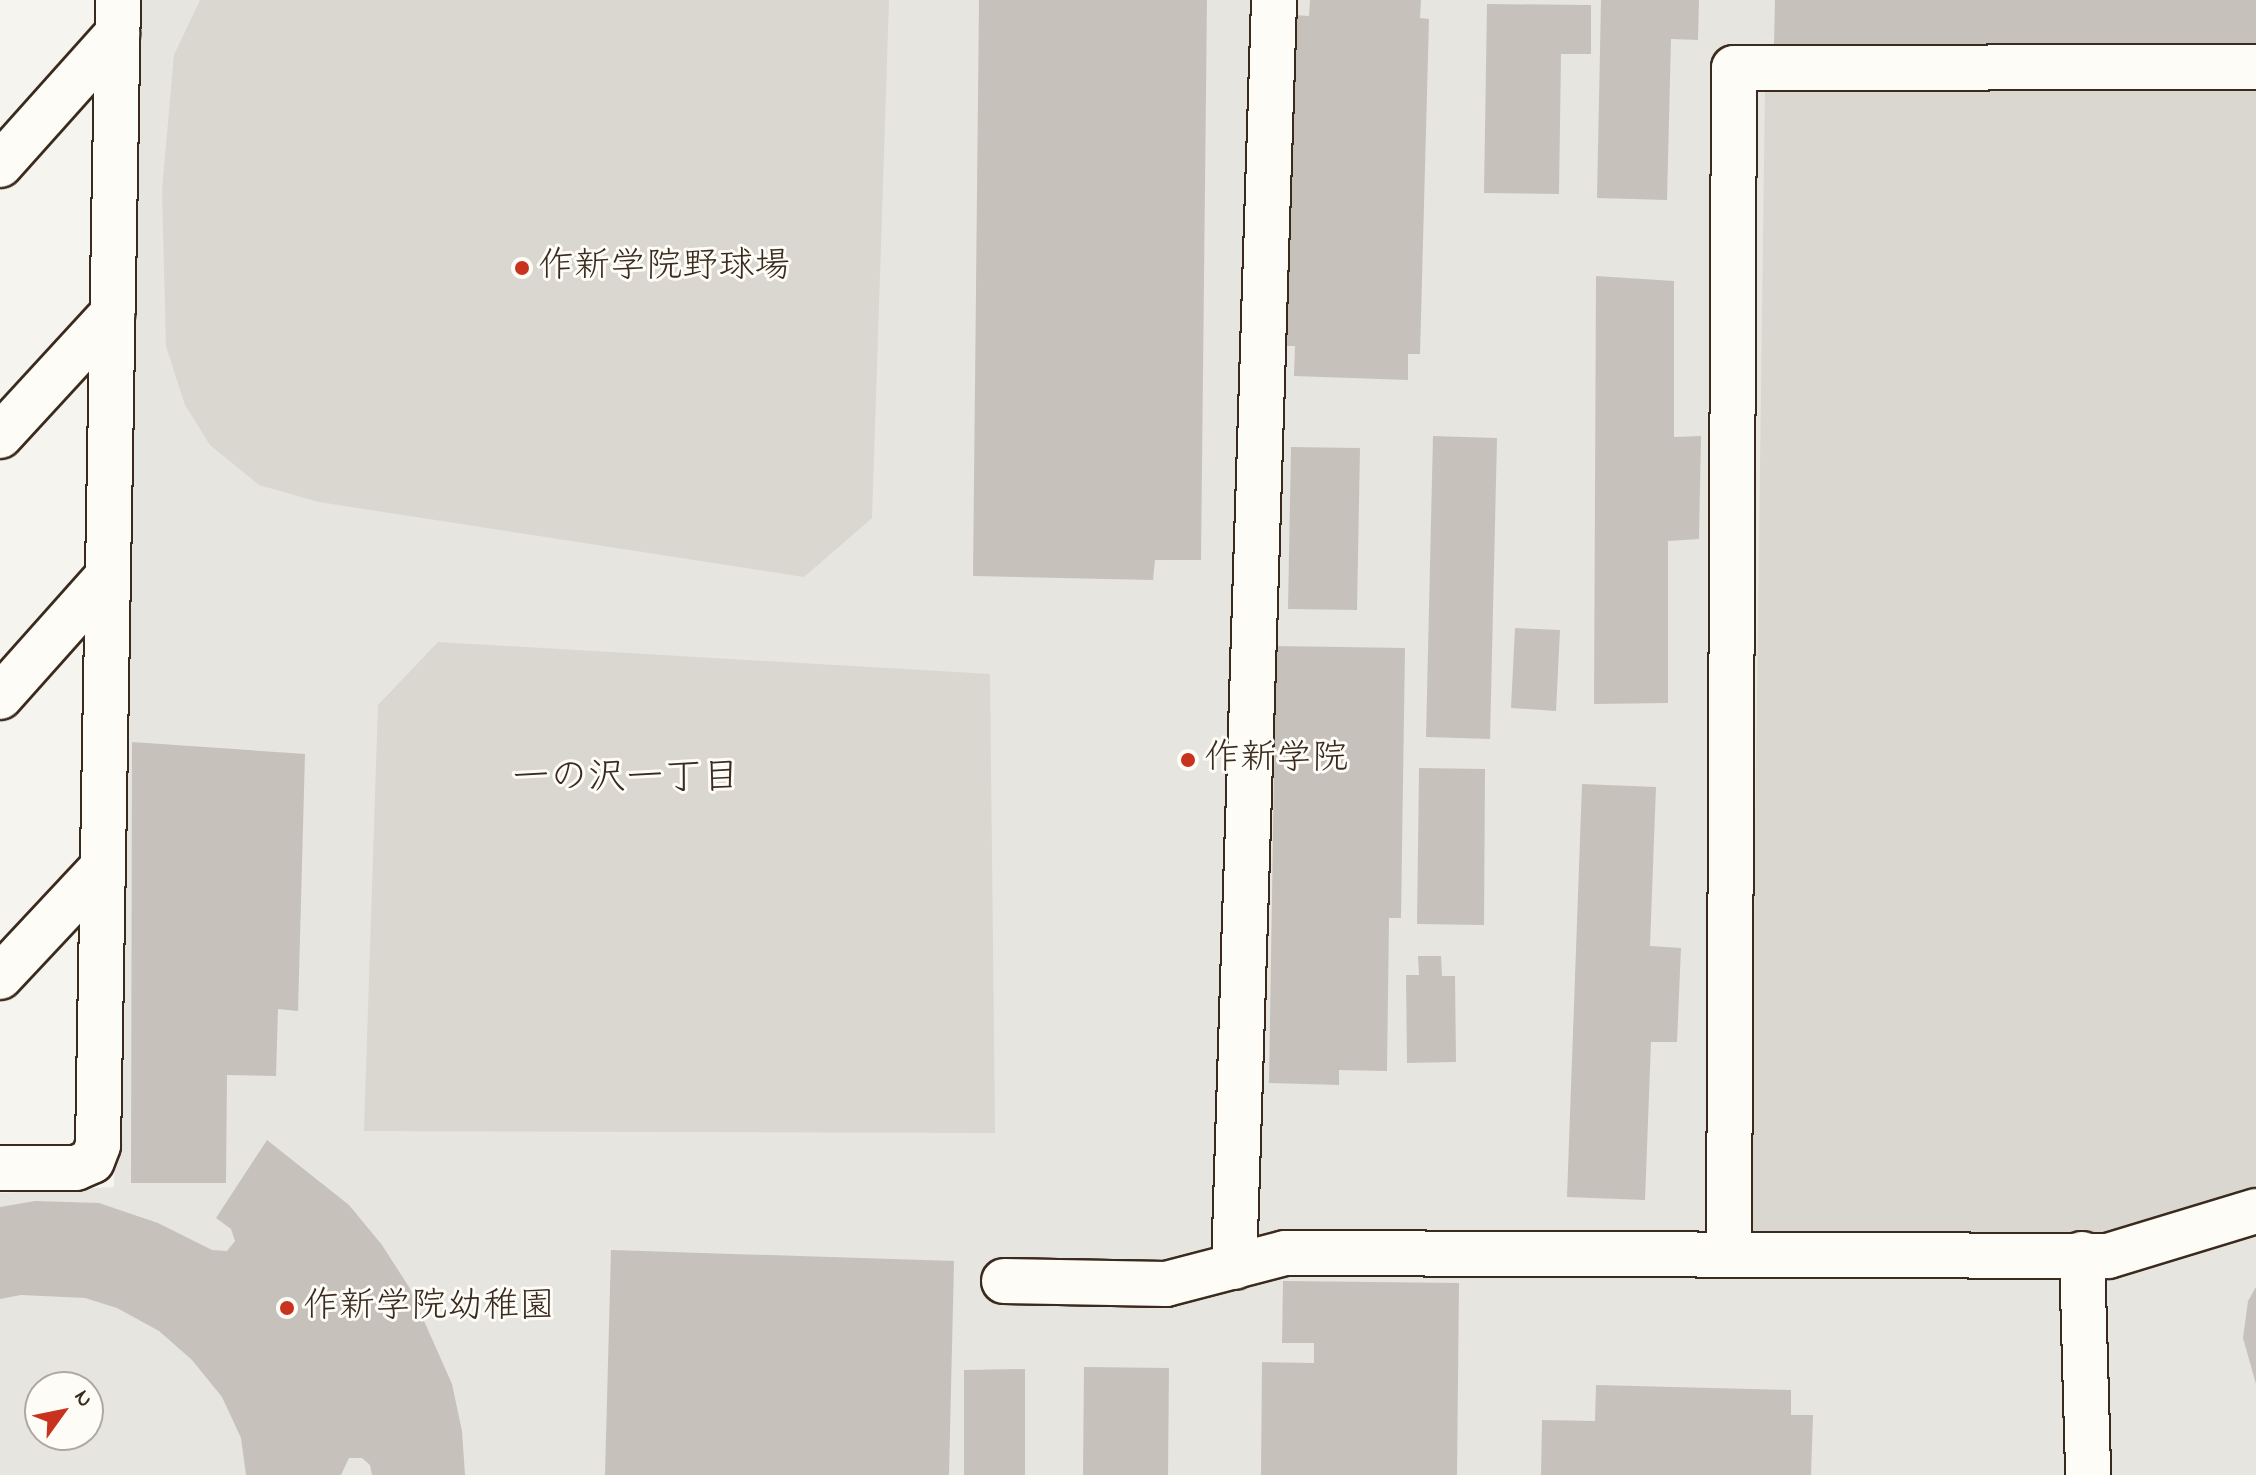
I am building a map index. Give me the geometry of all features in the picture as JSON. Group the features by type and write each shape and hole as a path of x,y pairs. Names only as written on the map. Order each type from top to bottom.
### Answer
{"street":[{"path":"1234,1267 1274,0"},
{"path":"0,165 118,17"},
{"path":"0,1168 76,1168 92,1161 98,1145 118,17"},
{"path":"1729,1255 1734,68 2256,67"},
{"path":"0,436 112,314"},
{"path":"0,697 107,577"},
{"path":"0,977 102,868"},
{"path":"1004,1281 1166,1284 1285,1253 2108,1256 2256,1211"},
{"path":"2082,1254 2088,1475"}],"shaded area":[{"name":"作新学院","path":"138,0 2256,0 2256,1475 0,1475 0,1193 114,1187 125,332"},
{"name":"作新学院野球場","path":"200,0 889,0 872,518 804,577 319,502 259,485 210,445 185,405 166,346 162,190 174,55"},
{"path":"2256,85 2256,1185 2092,1237 1750,1231 1765,89"},
{"path":"438,642 990,674 995,1133 364,1131 378,705"}],"building":[{"path":"979,0 1207,0 1201,560 1155,560 1153,580 973,576"},
{"path":"1310,0 1421,0 1420,18 1429,19 1420,354 1408,354 1408,380 1294,376 1295,346 1285,346 1294,15 1309,16"},
{"path":"1601,0 1699,0 1698,40 1671,39 1667,200 1597,198"},
{"path":"1775,0 2256,0 2256,47 1774,45"},
{"path":"1487,4 1591,5 1591,54 1561,54 1559,194 1484,193"},
{"path":"1596,276 1674,281 1674,437 1701,436 1699,539 1668,541 1668,703 1594,704"},
{"path":"1433,436 1497,438 1490,739 1426,737"},
{"path":"1291,447 1360,448 1357,610 1288,609"},
{"path":"1515,628 1560,630 1556,711 1511,708"},
{"path":"1276,646 1405,648 1401,918 1389,918 1387,1071 1339,1070 1339,1085 1269,1083"},
{"path":"132,742 305,754 298,1011 278,1009 276,1076 227,1075 226,1183 131,1183"},
{"path":"1419,768 1485,769 1484,925 1417,924"},
{"path":"1582,784 1656,787 1650,946 1681,948 1677,1042 1651,1042 1645,1200 1567,1197"},
{"path":"1418,956 1441,956 1442,976 1455,976 1456,1062 1407,1063 1406,975 1419,975"},
{"name":"作新学院幼稚園","path":"267,1140 349,1205 382,1245 409,1287 452,1384 462,1431 465,1475 372,1475 370,1465 362,1458 349,1458 341,1475 246,1475 241,1438 222,1397 192,1360 159,1331 117,1308 85,1298 21,1295 0,1299 0,1207 35,1201 99,1203 158,1223 212,1250 227,1251 235,1241 231,1229 216,1218"},
{"path":"611,1250 954,1261 949,1475 605,1475"},
{"path":"1283,1281 1459,1283 1457,1475 1261,1475 1262,1362 1314,1363 1314,1343 1282,1343"},
{"path":"2256,1287 2256,1384 2243,1338 2248,1301"},
{"path":"1084,1367 1169,1368 1168,1475 1083,1475"},
{"path":"1025,1369 1025,1475 964,1475 964,1370"},
{"path":"1596,1385 1791,1390 1791,1415 1813,1415 1811,1475 1541,1475 1542,1420 1595,1421"}],"place":[{"name":"作新学院野球場","path":"522,268"},
{"name":"作新学院","path":"1188,760"},
{"name":"作新学院幼稚園","path":"287,1308"}],"district":[{"name":"一の沢一丁目","path":"626,780"}]}
